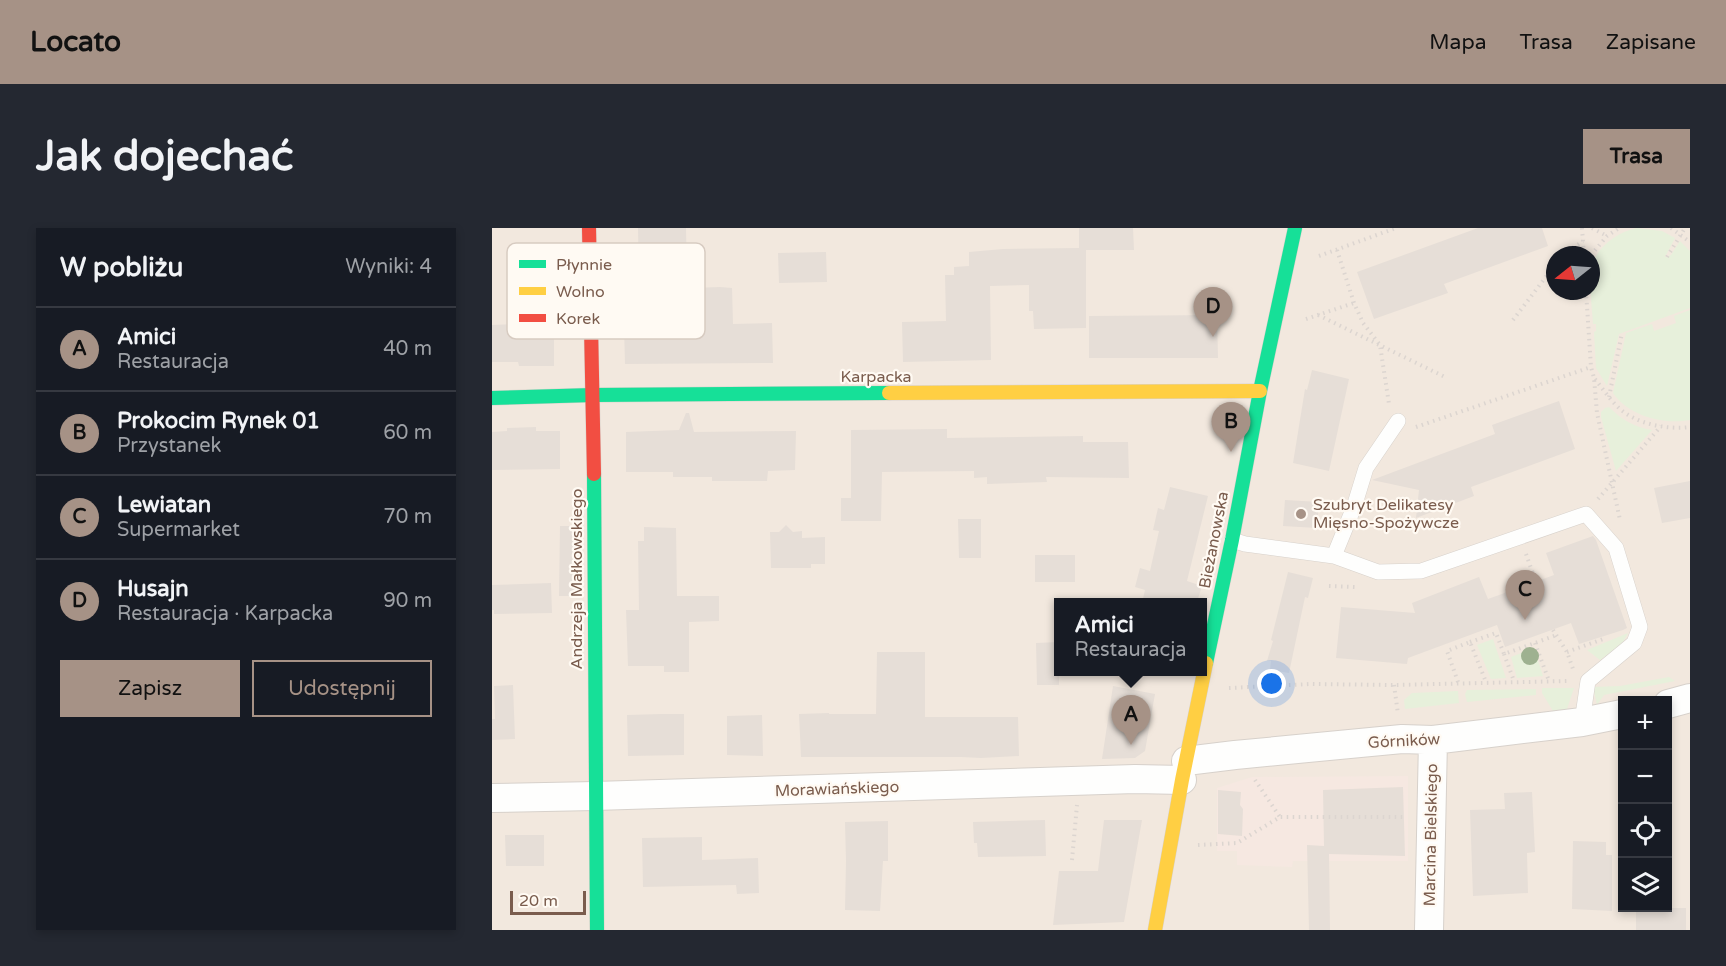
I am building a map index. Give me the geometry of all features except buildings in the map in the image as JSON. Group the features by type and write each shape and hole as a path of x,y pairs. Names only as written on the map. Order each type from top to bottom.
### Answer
{"street":[{"name":"Andrzeja Małkowskiego","path":"590,228 590,243"},
{"name":"Bieżanowska","path":"1207,660 1295,228"},
{"name":"Andrzeja Małkowskiego","path":"592,339 597,930"},
{"name":"Karpacka","path":"492,398 593,395 1260,391"},
{"name":"Bieżanowska","path":"1155,930 1204,676"},
{"path":"1672,703 1690,698"},
{"name":"Górników","path":"1184,771 1235,755 1402,739 1433,740 1582,722 1618,715"},
{"name":"Marcina Bielskiego","path":"1429,930 1433,740"},
{"name":"Morawiańskiego","path":"492,798 1136,779 1184,771"}],"lane":[{"path":"1334,556 1366,468 1393,429"},
{"path":"1232,540 1245,544 1334,556 1378,572 1421,571 1586,514 1616,548 1640,627 1634,643 1583,681 1582,722"}],"path":[{"path":"1315,258 1396,228"},
{"path":"1582,228 1583,246"},
{"path":"1592,228 1607,236"},
{"path":"1599,246 1618,228"},
{"path":"1671,228 1690,242"},
{"path":"1666,257 1685,228"},
{"path":"1576,246 1583,241"},
{"path":"1337,250 1354,303 1363,322 1380,345 1393,429 1591,367"},
{"path":"1513,320 1546,277"},
{"path":"1587,300 1597,414 1620,520 1616,548"},
{"path":"1300,321 1354,303"},
{"path":"1318,315 1445,377"},
{"path":"1608,397 1622,333"},
{"path":"1594,378 1620,410 1636,420 1661,426 1690,427"},
{"path":"1586,514 1661,426"},
{"path":"1519,537 1536,582"},
{"path":"1227,688 1310,684 1394,685 1583,681 1553,630"},
{"path":"1458,682 1447,651 1496,633 1514,681"},
{"path":"1504,654 1557,635"},
{"path":"1470,642 1486,682"},
{"path":"1535,642 1549,681"},
{"path":"1252,777 1280,817"},
{"path":"1072,860 1077,799"},
{"path":"1188,846 1238,843 1280,817 1416,816"}],"shaded area":[{"path":"492,228 1690,228 1690,930 492,930"},
{"path":"1408,776 1408,861 1293,861 1292,867 1237,865 1237,851 1217,851 1217,788 1252,777"}],"green space":[{"path":"1637,228 1662,231 1675,238 1665,257 1671,255 1680,241 1690,251 1690,308 1619,334 1607,386 1596,368 1594,332 1596,324 1593,324 1591,300 1600,300 1600,250 1614,238"},
{"path":"1690,310 1690,420 1658,420 1628,408 1613,393 1626,333 1652,324 1654,331 1676,323 1674,316"},
{"path":"1609,407 1629,422 1652,430 1616,471 1601,417 1601,412"},
{"path":"1628,633 1622,644 1600,660 1587,650"},
{"path":"1493,639 1506,678 1491,679 1477,645"},
{"path":"1534,648 1543,676 1517,678 1511,657"},
{"path":"1669,677 1675,681 1604,695 1597,705 1593,687 1620,686"},
{"path":"1542,688 1574,688 1567,709 1553,711 1542,693"},
{"path":"1536,689 1536,695 1467,702 1465,694 1467,690"},
{"path":"1458,691 1459,703 1405,709 1404,700 1412,693"}],"traffic: fast":[{"path":"1207,658 1295,228"},
{"path":"492,398 889,393"},
{"path":"594,474 597,930"}],"traffic: slow":[{"path":"889,393 1260,391"},
{"path":"1155,930 1203,676"}],"traffic: jam":[{"path":"589,228 589,243"},
{"path":"591,339 594,474"}],"place":[{"name":"Husajn","path":"1213,337"},
{"name":"Prokocim Rynek 01","path":"1231,452"},
{"name":"Szubryt Delikatesy Mięsno-Spożywcze","path":"1301,514"},
{"name":"Lewiatan","path":"1525,620"},
{"name":"Amici","path":"1131,745"}]}
